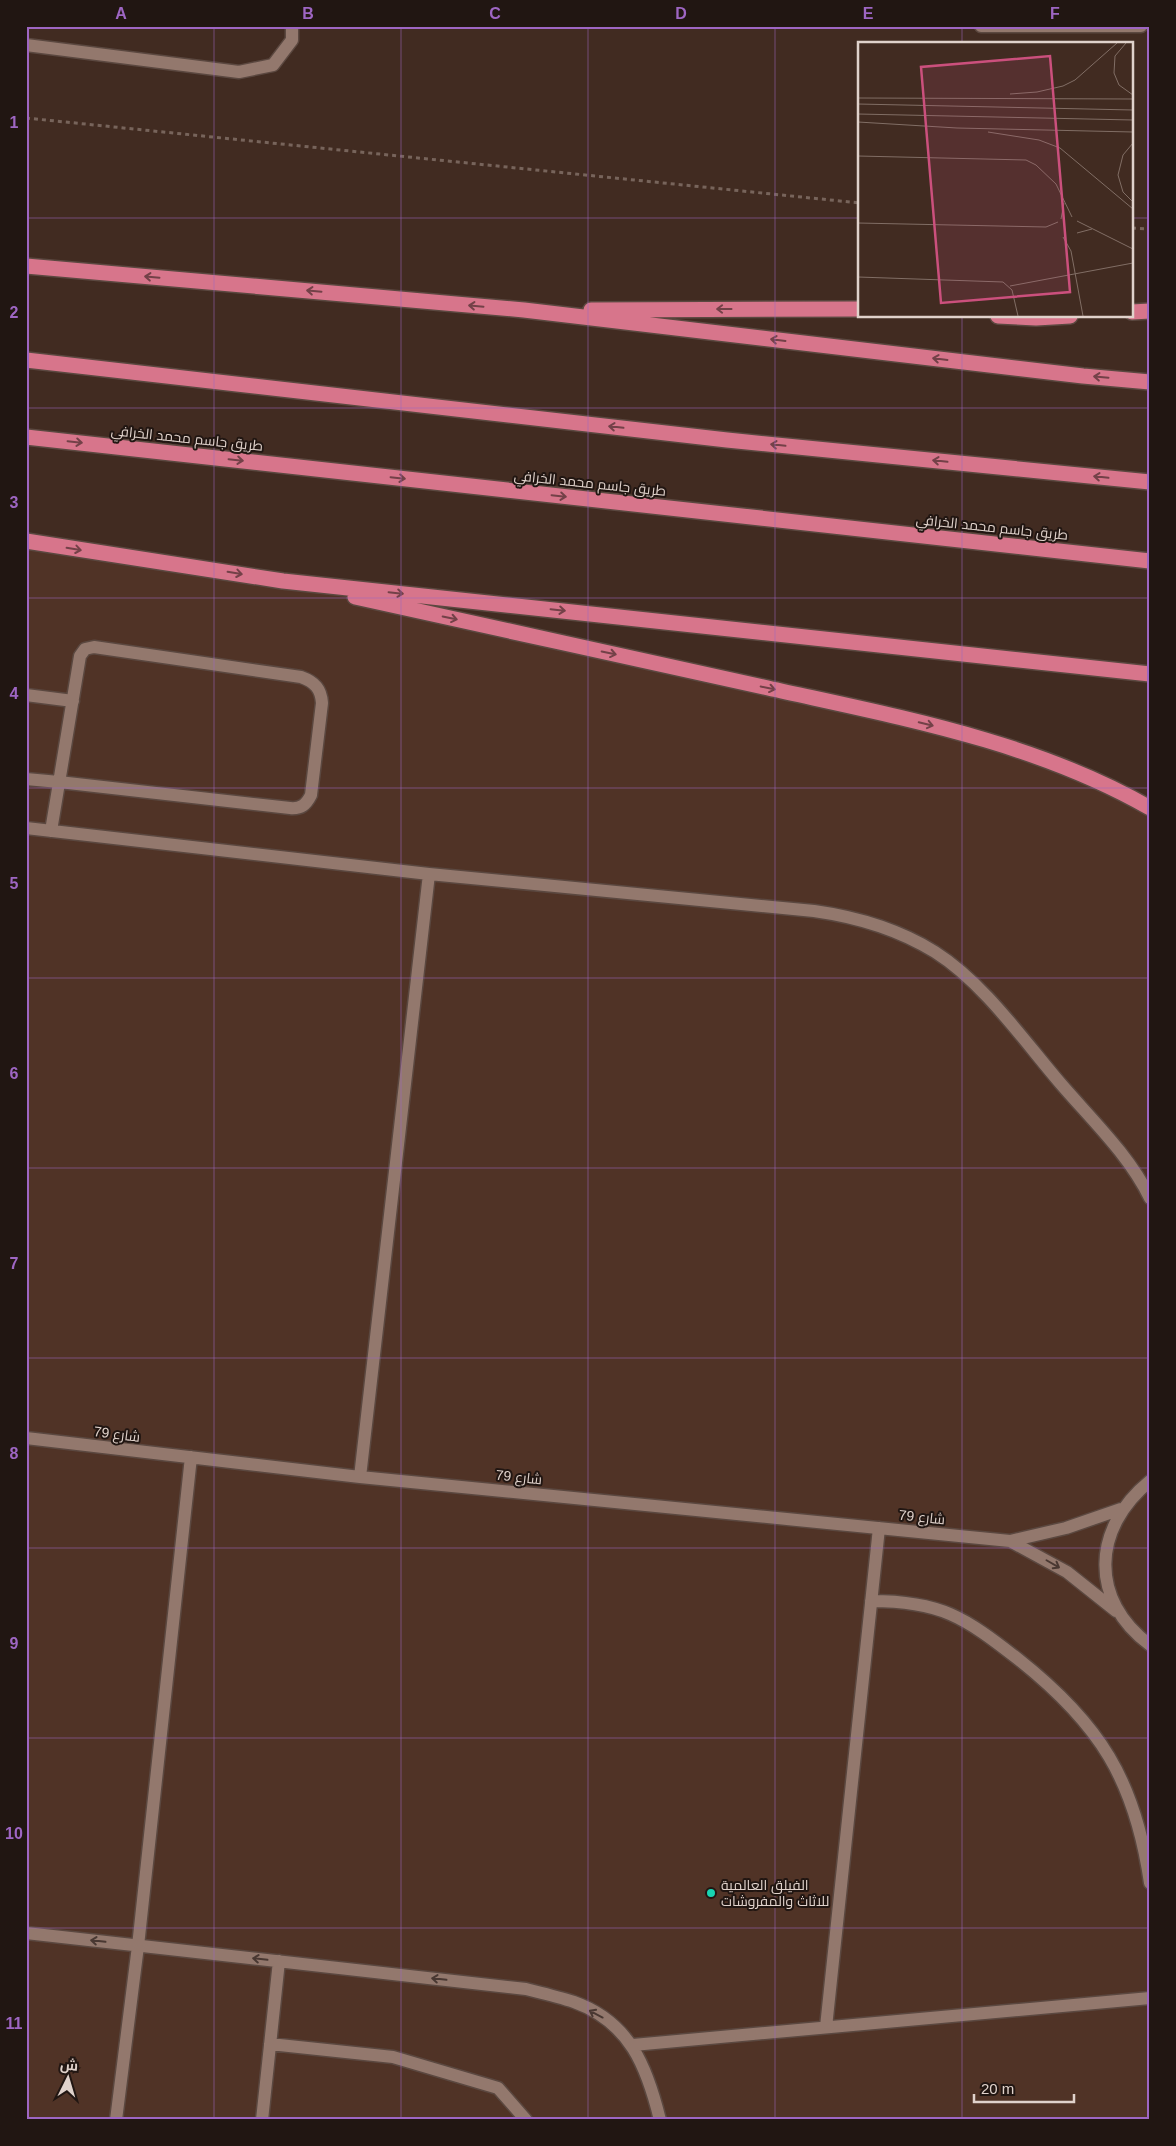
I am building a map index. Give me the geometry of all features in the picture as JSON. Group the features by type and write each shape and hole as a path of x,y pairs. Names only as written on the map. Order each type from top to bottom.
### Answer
{"highway":[{"path":"26,266 524,310 1083,376 1150,382"},
{"path":"524,310 858,309"},
{"path":"1134,312 1150,311"},
{"path":"26,360 728,440 1150,482"},
{"name":"طريق جاسم محمد الخرافي","path":"26,437 1150,561"},
{"path":"26,541 283,581 1150,674"},
{"path":"283,581 881,713 1009,746 1110,786 1150,808"}],"street":[{"path":"26,45 239,72 274,66 292,40 292,26"},
{"path":"981,26 1141,26"},
{"path":"26,779 59,782 297,808 303,806 311,795 322,703 321,694 310,680 89,647 80,656 73,701 59,782 51,831"},
{"path":"26,695 73,701"},
{"path":"26,828 429,874 814,911 854,918 908,937 936,953 985,996 1127,1162 1150,1198"},
{"path":"360,1477 429,874"},
{"name":"شارع 79","path":"26,1438 360,1477 1010,1541 1066,1528 1121,1509"},
{"path":"116,2120 138,1946 191,1457"},
{"path":"1150,1481 1134,1494 1121,1509 1110,1534 1105,1561 1108,1588 1118,1613 1135,1634 1150,1645"},
{"path":"826,2027 879,1528"},
{"name":"شارع 79","path":"1010,1541 1067,1572 1118,1613"},
{"path":"871,1601 899,1601 926,1605 952,1614 976,1627 1068,1701 1095,1734 1120,1777 1134,1808 1145,1848 1150,1883"},
{"path":"26,1933 526,1989 576,2003 607,2020 633,2045 652,2087 660,2120"},
{"path":"262,2120 279,1961"},
{"path":"633,2045 1150,1998"},
{"path":"270,2044 394,2058 498,2088 526,2120"}],"path":[{"path":"26,118 858,202"},
{"path":"1134,228 1150,229"}],"shaded area":[{"path":"26,541 283,581 881,713 1009,746 1150,808 1150,2120 26,2120"}],"place":[{"name":"الفيلق العالمية للاثاث والمفروشات","path":"711,1893"}]}
